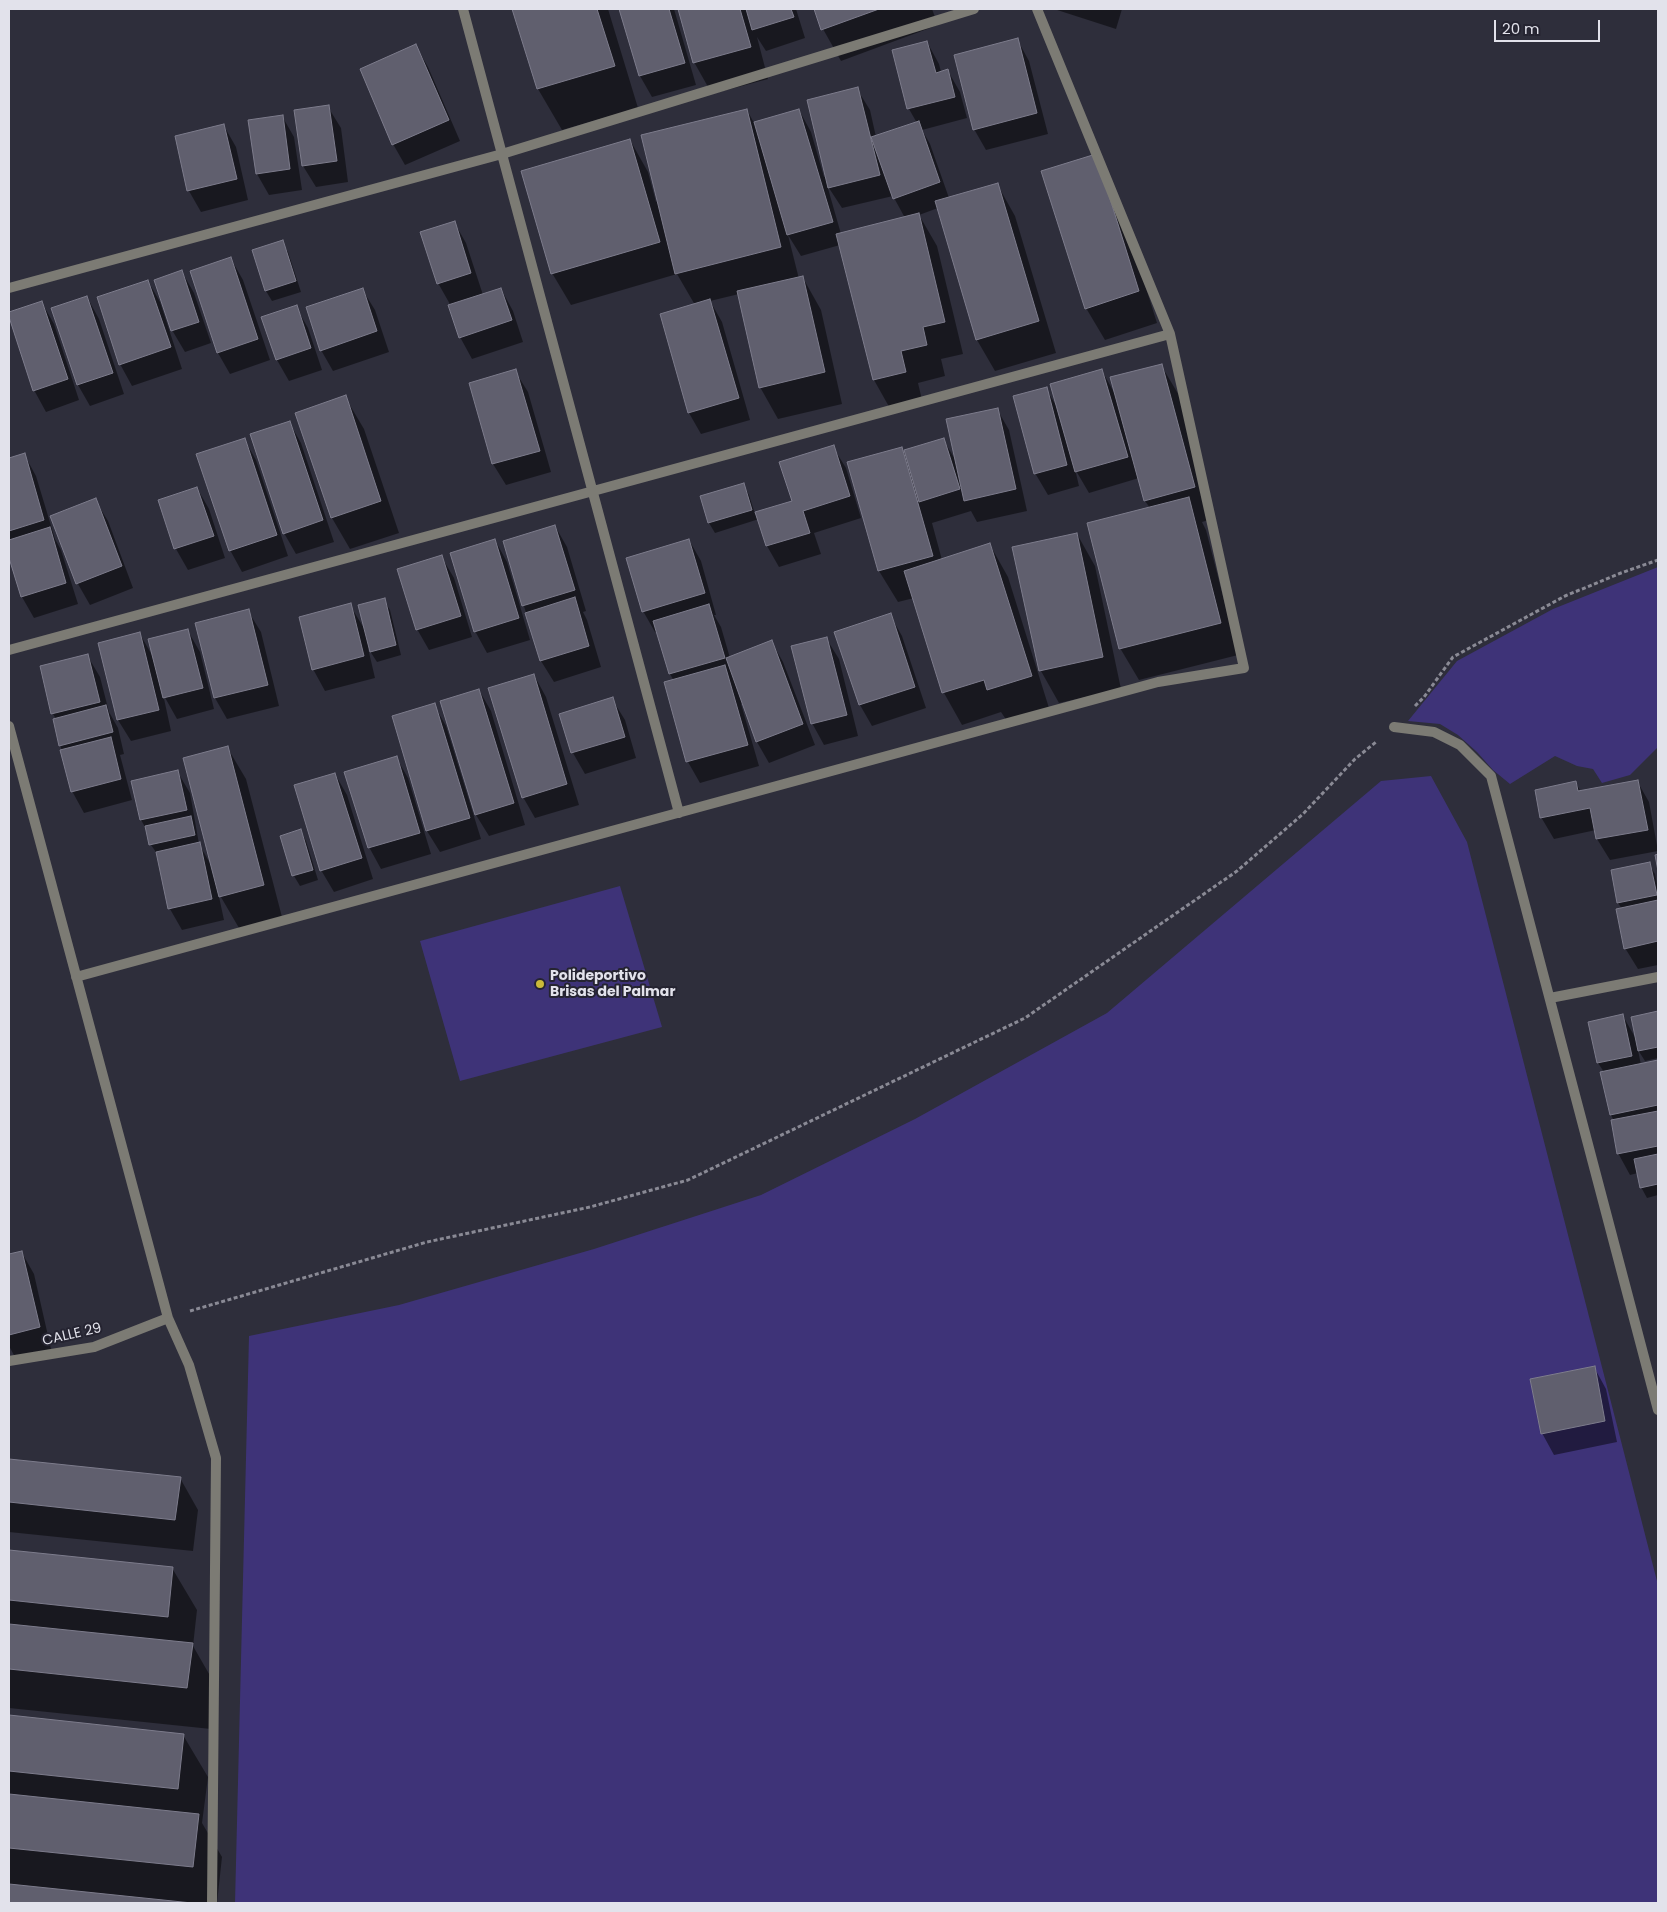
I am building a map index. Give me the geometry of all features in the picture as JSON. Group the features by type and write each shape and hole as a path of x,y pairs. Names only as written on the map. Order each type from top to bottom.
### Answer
{"street":[{"path":"464,9 679,813"},
{"path":"9,288 502,154 974,9"},
{"path":"76,977 1158,682 1244,668 1170,334 1037,9"},
{"path":"9,650 1170,334"},
{"path":"9,726 168,1318 188,1365 216,1458 212,1903"},
{"path":"1394,727 1434,732 1460,745 1491,776 1658,1410"},
{"path":"1550,998 1658,977"},
{"name":"CALLE 29","path":"9,1362 94,1347 168,1318"}],"path":[{"path":"168,1318 427,1242 590,1207 688,1180 1025,1018 1236,870 1303,814 1355,760 1394,727 1424,697 1453,657 1564,596 1658,560"}],"shaded area":[{"path":"1658,567 1658,747 1630,775 1602,783 1593,769 1577,766 1555,756 1510,784 1458,735 1440,724 1408,721 1457,661 1553,609"},
{"path":"1431,776 1467,842 1658,1585 1658,1903 235,1903 249,1336 399,1305 594,1249 761,1195 915,1119 1107,1013 1381,781"},
{"name":"Polideportivo Brisas del Palmar","path":"620,886 662,1027 460,1081 420,941"}],"building":[{"path":"512,9 597,9 615,66 537,89"},
{"path":"619,9 669,9 685,63 639,76"},
{"path":"678,9 740,9 751,47 693,63"},
{"path":"746,9 791,9 794,17 752,30"},
{"path":"814,9 879,9 821,30"},
{"path":"1018,38 1037,113 973,130 954,55"},
{"path":"927,41 936,73 948,69 955,97 907,109 892,50"},
{"path":"416,44 449,120 392,145 360,69"},
{"path":"858,87 880,175 828,188 807,100"},
{"path":"329,105 337,161 302,166 294,110"},
{"path":"747,109 781,247 675,274 641,135"},
{"path":"799,109 833,222 787,235 754,122"},
{"path":"283,115 290,169 256,174 248,120"},
{"path":"919,121 940,182 893,199 871,137"},
{"path":"224,124 237,179 187,191 175,136"},
{"path":"630,139 660,242 551,274 521,171"},
{"path":"1096,154 1139,291 1085,309 1041,171"},
{"path":"998,183 1039,321 976,340 935,201"},
{"path":"919,213 945,322 923,327 927,345 901,351 906,372 873,380 836,234"},
{"path":"455,221 471,273 437,284 420,232"},
{"path":"283,240 296,281 265,291 252,250"},
{"path":"231,257 258,339 217,353 190,271"},
{"path":"182,270 199,322 171,331 154,280"},
{"path":"803,276 825,372 759,388 737,291"},
{"path":"148,280 171,347 119,365 97,297"},
{"path":"363,288 377,331 320,351 306,307"},
{"path":"501,288 512,320 459,338 448,305"},
{"path":"87,296 113,373 77,385 51,308"},
{"path":"710,299 739,398 688,413 660,314"},
{"path":"42,301 68,379 33,391 9,312"},
{"path":"297,305 311,348 276,360 261,317"},
{"path":"1162,364 1195,487 1144,501 1110,377"},
{"path":"516,369 540,451 492,464 469,383"},
{"path":"1102,369 1128,457 1075,472 1050,384"},
{"path":"1047,387 1067,465 1034,474 1013,396"},
{"path":"346,395 381,501 331,518 295,413"},
{"path":"998,408 1016,489 964,501 946,419"},
{"path":"290,421 323,520 283,534 250,434"},
{"path":"245,438 277,535 229,551 196,454"},
{"path":"944,438 960,489 919,502 904,450"},
{"path":"834,445 850,496 803,511 810,533 766,546 755,512 792,501 779,462"},
{"path":"902,447 933,556 878,571 847,462"},
{"path":"25,453 44,520 9,531 9,458"},
{"path":"744,483 752,510 708,523 700,496"},
{"path":"197,487 214,536 174,549 158,500"},
{"path":"1189,497 1221,623 1119,649 1087,523"},
{"path":"96,498 122,566 76,584 50,516"},
{"path":"555,525 575,590 522,606 503,541"},
{"path":"50,527 66,583 21,597 9,558 9,540"},
{"path":"1077,533 1103,657 1039,671 1012,547"},
{"path":"495,539 519,618 474,632 450,553"},
{"path":"689,539 705,593 642,612 626,558"},
{"path":"990,543 1032,676 987,690 984,680 942,693 904,571"},
{"path":"442,555 461,616 416,630 397,569"},
{"path":"575,597 589,646 540,661 525,613"},
{"path":"385,598 396,645 370,652 358,605"},
{"path":"351,603 364,656 312,670 299,617"},
{"path":"709,604 725,658 669,674 653,621"},
{"path":"249,609 268,685 214,698 195,623"},
{"path":"891,613 915,687 859,705 834,632"},
{"path":"188,629 203,688 163,698 148,639"},
{"path":"140,632 159,710 117,720 98,643"},
{"path":"827,637 847,715 811,724 791,646"},
{"path":"772,640 803,724 756,742 726,658"},
{"path":"88,654 100,702 51,714 40,666"},
{"path":"725,665 748,745 686,762 664,682"},
{"path":"534,674 567,784 522,798 488,688"},
{"path":"479,689 514,803 475,815 440,701"},
{"path":"613,697 625,737 571,753 559,714"},
{"path":"435,703 470,818 426,831 392,716"},
{"path":"106,705 113,732 59,746 53,719"},
{"path":"111,737 121,779 71,792 60,750"},
{"path":"228,746 264,885 219,897 183,758"},
{"path":"397,756 420,833 368,848 344,772"},
{"path":"178,770 187,810 140,820 131,781"},
{"path":"335,773 362,858 320,871 294,785"},
{"path":"1638,780 1648,830 1596,839 1590,808 1540,818 1535,790 1576,781 1578,791"},
{"path":"191,816 195,835 149,845 145,826"},
{"path":"301,829 313,870 292,876 280,836"},
{"path":"200,842 212,899 168,909 156,852"},
{"path":"1658,854 1658,871 1655,855"},
{"path":"1650,862 1657,895 1617,903 1611,870"},
{"path":"1658,900 1658,941 1624,949 1616,909"},
{"path":"1658,1011 1658,1047 1638,1051 1631,1017"},
{"path":"1623,1014 1632,1056 1597,1063 1588,1022"},
{"path":"1658,1060 1658,1105 1610,1115 1600,1072"},
{"path":"1658,1111 1658,1146 1617,1154 1611,1120"},
{"path":"1658,1154 1658,1184 1640,1188 1634,1159"},
{"path":"22,1251 40,1327 9,1335 9,1254"},
{"path":"1595,1366 1605,1421 1541,1434 1530,1379"},
{"path":"9,1459 181,1477 175,1520 9,1502"},
{"path":"9,1550 173,1567 168,1617 9,1600"},
{"path":"9,1624 193,1643 187,1688 9,1669"},
{"path":"9,1715 184,1734 178,1789 9,1771"},
{"path":"9,1794 199,1814 193,1867 9,1848"},
{"path":"9,1884 192,1903 9,1903"}],"place":[{"name":"Polideportivo Brisas del Palmar","path":"540,984"}]}
